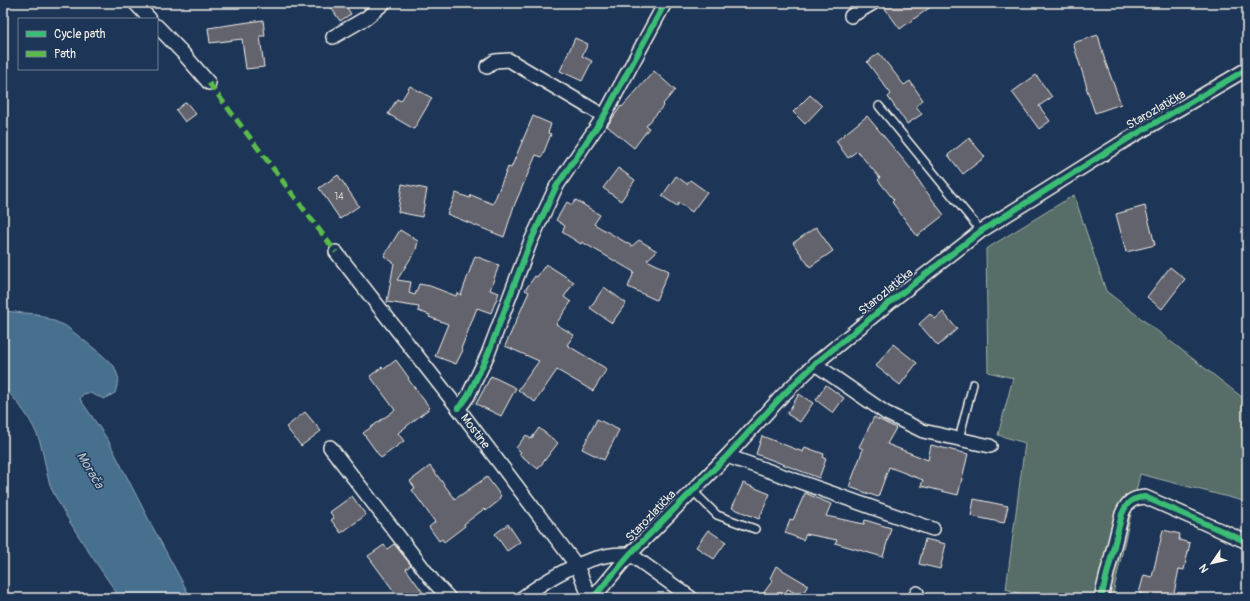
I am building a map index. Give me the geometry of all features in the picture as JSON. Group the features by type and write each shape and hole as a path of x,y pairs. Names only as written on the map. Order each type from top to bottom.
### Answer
{"street":[{"path":"135,3 149,18"},
{"path":"333,37 366,18 384,3"},
{"path":"458,408 468,396 488,354 530,243 556,187 604,116 665,3"},
{"path":"851,16 873,3"},
{"path":"158,27 209,83"},
{"path":"487,67 495,61 509,60 604,116"},
{"name":"Starozlatička","path":"591,598 630,554 727,456 769,410 816,364 888,303 981,231 1126,140 1247,69"},
{"name":"Mostine","path":"336,252 458,408 577,566 591,598"},
{"path":"816,364 886,413 924,431 990,446"},
{"path":"330,447 433,581 449,598"},
{"path":"727,456 933,529"},
{"path":"1101,598 1122,514 1126,505 1132,500 1145,497 1247,542"},
{"path":"522,598 538,586 577,566 605,556 630,554 691,598"}],"lane":[{"path":"879,106 981,231"},
{"path":"959,439 973,384"},
{"path":"692,490 717,515 755,530"}],"green space":[{"path":"1074,195 1106,291 1247,401 1247,502 1140,474 1112,598 1032,598 1006,589 1025,443 998,435 1013,378 988,372 986,249"}],"water":[{"name":"Morača","path":"3,311 37,314 66,326 114,366 119,379 115,393 104,399 90,393 83,394 80,399 108,440 191,598 120,598 85,546 53,492 49,481 42,448 34,427 15,399 3,387"}],"building":[{"path":"328,3 344,3 351,14 340,21"},
{"path":"881,3 936,3 900,29"},
{"path":"263,20 265,36 260,36 264,67 246,69 242,39 210,43 208,28"},
{"path":"1098,35 1105,61 1121,104 1095,113 1073,43"},
{"path":"575,38 588,44 582,56 592,61 582,81 560,71"},
{"path":"879,53 904,85 910,81 923,100 916,106 922,114 907,124 888,97 891,94 867,62"},
{"path":"654,71 675,90 646,126 649,128 634,148 607,126 621,106 622,107"},
{"path":"1036,75 1052,97 1039,106 1050,121 1039,129 1012,92"},
{"path":"410,86 432,98 414,129 388,114 397,99 401,101"},
{"path":"810,95 822,106 805,124 793,112"},
{"path":"186,102 196,114 185,122 176,110"},
{"path":"533,116 551,124 548,133 551,134 542,157 536,155 514,206 504,237 447,214 456,193 470,198 471,195 493,204 508,167 511,168"},
{"path":"867,116 916,175 944,215 917,236 892,202 894,200 878,180 880,178 857,151 848,158 836,141"},
{"path":"969,138 985,157 963,174 948,155"},
{"path":"618,168 635,180 621,201 603,188"},
{"path":"338,175 359,206 340,219 319,188"},
{"path":"676,176 687,184 690,180 707,192 692,212 679,203 677,206 662,196"},
{"path":"402,184 427,189 422,217 398,212"},
{"path":"576,200 600,215 594,224 632,246 639,240 657,251 647,260 669,271 656,300 628,287 634,272 582,242 581,244 562,232 565,226 556,220 567,202 572,205"},
{"path":"1145,206 1155,245 1126,252 1116,214"},
{"path":"816,227 833,251 810,267 793,243"},
{"path":"400,230 418,241 416,250 397,280 411,282 409,293 415,295 419,284 430,286 456,296 457,293 461,295 475,256 499,265 490,290 499,293 491,313 477,308 461,349 463,350 456,364 435,356 448,324 418,311 419,307 387,302 394,263 384,256"},
{"path":"546,264 574,282 564,297 571,302 556,324 574,335 567,345 607,369 593,391 557,370 535,402 518,390 539,361 505,346 529,292 525,290"},
{"path":"1170,267 1185,279 1162,309 1147,297"},
{"path":"604,287 626,303 612,323 590,308"},
{"path":"943,312 957,329 938,346 919,324 930,314 935,319"},
{"path":"893,344 917,363 900,385 876,366"},
{"path":"396,360 430,408 398,433 404,441 381,458 363,433 395,410 370,376 382,367 384,369"},
{"path":"491,376 516,388 501,416 476,404"},
{"path":"826,385 844,398 833,413 816,400"},
{"path":"799,394 813,403 800,422 787,414"},
{"path":"305,412 321,431 301,446 286,427"},
{"path":"874,417 896,428 887,444 928,460 931,445 968,454 958,495 921,486 923,480 889,467 878,497 849,487 863,449 859,447"},
{"path":"597,419 619,430 604,460 582,449"},
{"path":"539,428 558,443 538,469 519,454 521,452 516,448 526,435 531,439"},
{"path":"762,436 803,452 805,447 824,454 823,458 826,459 819,478 756,454"},
{"path":"430,466 455,499 487,477 501,496 499,498 500,500 486,511 484,509 464,524 465,526 444,542 442,539 439,541 429,527 435,522 412,490 415,488 410,481"},
{"path":"743,483 770,494 759,519 732,508"},
{"path":"805,493 831,504 826,516 864,524 865,520 891,528 883,557 835,543 837,540 806,534 803,540 785,533 790,519 793,520"},
{"path":"352,496 366,515 341,533 331,520 334,518 330,512"},
{"path":"974,499 1008,506 1004,523 971,516"},
{"path":"508,524 520,542 507,551 495,534"},
{"path":"708,530 726,542 714,559 696,547"},
{"path":"1163,530 1180,534 1179,540 1190,543 1184,570 1179,569 1173,598 1160,598 1139,593 1144,575 1152,577"},
{"path":"925,539 946,544 940,569 919,564"},
{"path":"394,544 411,565 406,569 427,598 399,598 368,556 384,545 387,549"},
{"path":"776,566 808,585 801,597 788,589 781,598 760,598 773,580 770,578"}],"marked path":[{"path":"209,83 336,252"}],"cycle path":[{"path":"458,408 468,396 488,354 530,243 556,187 604,116 665,3"},
{"path":"593,598 630,554 727,456 783,395 815,364 889,303 981,231 1126,140 1247,69"},
{"path":"1101,598 1122,514 1130,501 1137,498 1145,497 1247,542"}]}
